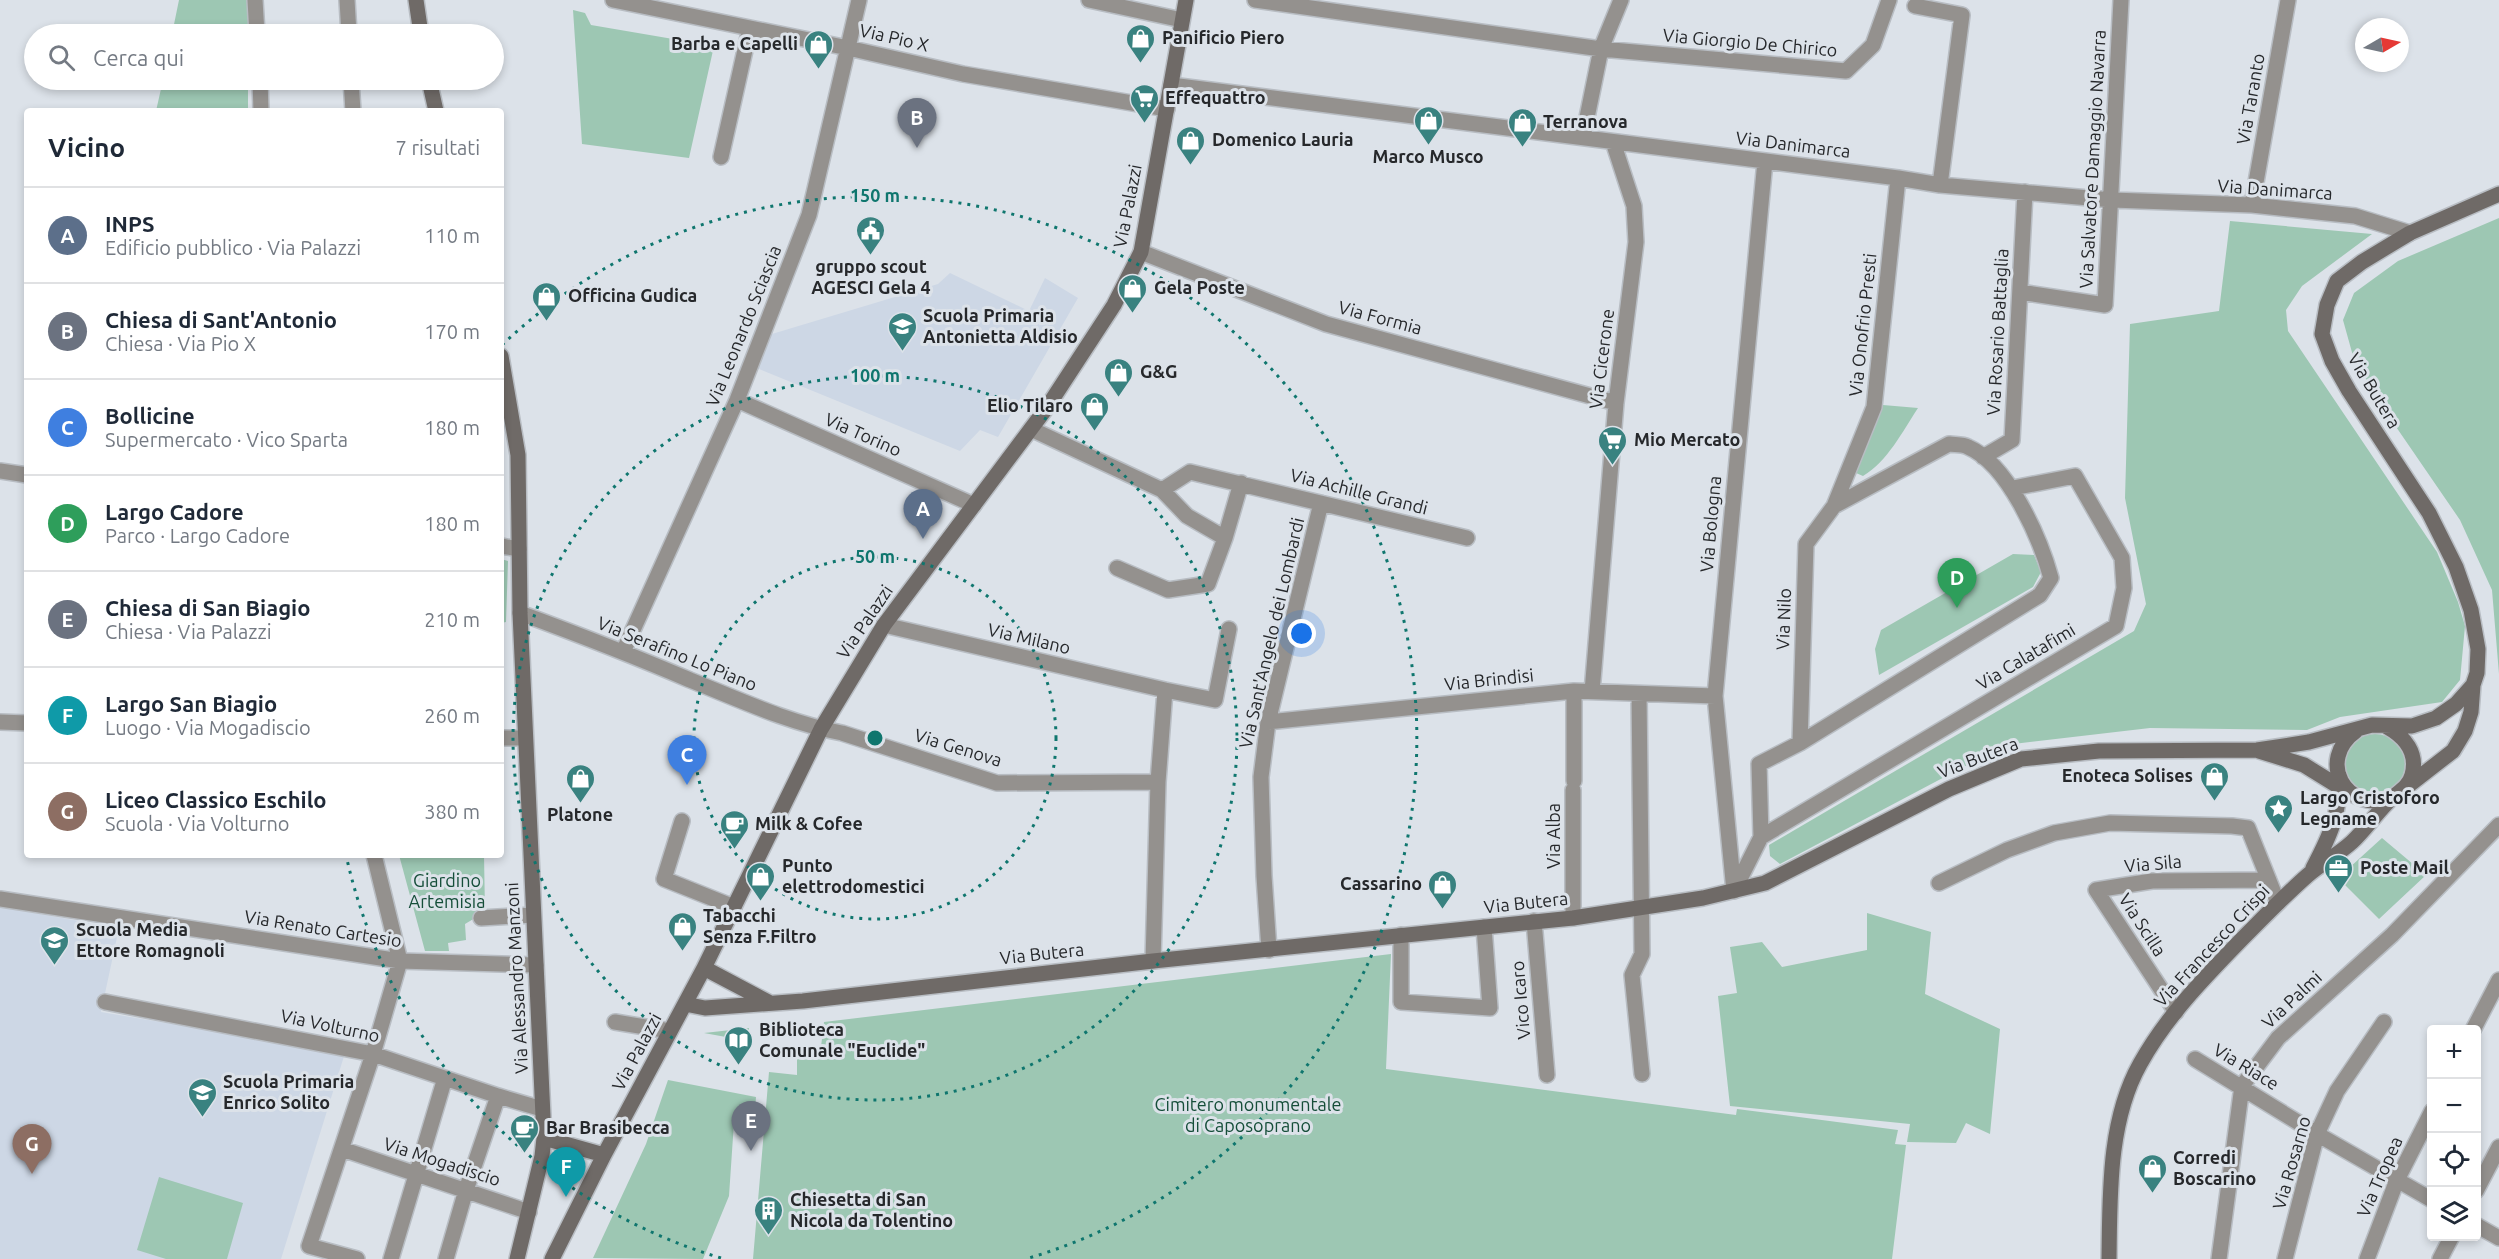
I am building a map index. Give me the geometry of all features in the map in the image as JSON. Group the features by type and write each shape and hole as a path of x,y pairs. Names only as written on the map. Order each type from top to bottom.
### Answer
{"street":[{"path":"255,0 256,24"},
{"path":"346,0 348,24"},
{"path":"416,0 420,24"},
{"name":"Via Pio X","path":"613,0 963,74 1167,110"},
{"name":"Via Leonardo Sciascia","path":"623,652 737,400 808,215 859,0"},
{"path":"1089,0 1182,20"},
{"name":"Via Palazzi","path":"552,1259 612,1139 704,968 821,729 884,625 1031,429 1114,305 1141,252 1186,0"},
{"name":"Via Giorgio De Chirico","path":"1255,0 1601,49 1846,71 1873,45 1889,0"},
{"path":"1583,137 1601,49 1621,0"},
{"name":"Via Salvatore Damaggio Navarra","path":"2019,292 2105,305 2121,0"},
{"name":"Via Taranto","path":"2252,206 2288,0"},
{"path":"1915,6 1962,15 1940,185"},
{"path":"721,157 750,28"},
{"name":"Via Danimarca","path":"1171,85 1940,185 2112,200 2252,206 2355,216 2410,233"},
{"path":"260,90 261,108"},
{"path":"352,90 353,108"},
{"path":"431,90 435,108"},
{"name":"Via Cicerone","path":"1592,692 1616,403 1636,242 1634,206 1612,142"},
{"name":"Via Bologna","path":"1734,891 1714,696 1765,161"},
{"name":"Via Onofrio Presti","path":"1834,506 1874,407 1898,178"},
{"name":"Via Rosario Battaglia","path":"1983,457 2012,440 2025,192"},
{"name":"Via Butera","path":"2398,794 2453,751 2465,731 2477,673 2478,649 2471,610 2456,567 2429,513 2332,362 2322,334 2327,305 2337,281 2362,262 2410,233 2499,194"},
{"name":"Via Formia","path":"1141,252 1326,324 1616,403"},
{"name":"Via Alessandro Manzoni","path":"504,373 518,455 520,613 544,1135 542,1156 518,1259"},
{"name":"Via Torino","path":"737,400 974,505"},
{"path":"1031,429 1162,490 1187,516 1225,538"},
{"path":"1734,891 1761,837 1759,765 1800,743 2040,595 2051,578 2046,559 2013,489 1983,457 1967,446 1949,444 1834,506"},
{"path":"0,471 24,475"},
{"name":"Via Achille Grandi","path":"1162,490 1190,472 1467,538"},
{"name":"Via Calatafimi","path":"1761,837 2116,626 2124,588 2122,558 2075,476 2013,489"},
{"path":"1116,568 1168,590 1208,584 1225,538 1241,483"},
{"name":"Via Sant'Angelo dei Lombardi","path":"1269,951 1261,777 1268,722 1321,503"},
{"name":"Via Nilo","path":"1800,743 1806,544 1834,506"},
{"path":"504,546 519,549"},
{"name":"Via Serafino Lo Piano","path":"520,613 623,652 777,716 821,729"},
{"name":"Via Milano","path":"884,625 1215,700 1229,629"},
{"path":"2257,750 2309,742 2372,725 2412,726 2436,718 2456,704 2473,685"},
{"path":"1153,962 1158,782 1165,690"},
{"name":"Via Brindisi","path":"1268,722 1574,691 1714,696"},
{"name":"Via Alba","path":"1573,918 1574,691"},
{"path":"1640,694 1642,954 1632,975 1642,1074"},
{"path":"0,722 24,723"},
{"path":"2310,873 2352,842 2412,776 2413,761 2409,747 2400,735 2387,727"},
{"name":"Via Genova","path":"821,729 853,736 996,783 1158,782"},
{"path":"2310,873 2327,843 2336,819 2342,785 2337,761 2340,748 2347,737 2358,729"},
{"path":"504,738 525,738"},
{"path":"2257,750 2304,765 2342,785 2359,798 2370,802 2381,802 2398,794"},
{"name":"Via Butera","path":"685,1004 705,1008 771,1004 1573,918 1703,898 1765,883 1949,789 2021,759 2099,751 2257,750"},
{"path":"682,821 664,879 734,907"},
{"path":"1939,883 2007,850 2054,833 2110,823 2228,826 2248,828 2278,903"},
{"name":"Via Palmi","path":"2219,1259 2242,1086 2278,1038 2392,934 2499,825"},
{"path":"357,1259 309,1246 373,1054 400,961 375,858"},
{"name":"Via Francesco Crispi","path":"2109,1259 2109,1214 2113,1170 2124,1099 2139,1065 2157,1035 2208,974 2310,873"},
{"name":"Via Sila","path":"2096,890 2152,881 2269,880"},
{"name":"Via Scilla","path":"2096,890 2176,1012"},
{"name":"Via Renato Cartesio","path":"0,899 400,961 536,965"},
{"path":"482,918 533,915"},
{"name":"Vico Icaro","path":"1534,921 1547,1075"},
{"path":"1401,935 1401,1002 1490,1008 1484,927"},
{"path":"704,968 771,1004"},
{"path":"2476,1025 2499,980"},
{"name":"Via Volturno","path":"105,1002 373,1054 542,1109"},
{"path":"615,1022 670,1031"},
{"name":"Via Rosarno","path":"2285,1259 2317,1134 2337,1091 2384,1022"},
{"name":"Via Riace","path":"2195,1059 2317,1134 2427,1197"},
{"path":"391,1259 445,1078"},
{"path":"446,1259 466,1190 498,1096"},
{"name":"Via Tropea","path":"2367,1259 2397,1180 2427,1122"},
{"path":"544,1135 604,1155"},
{"path":"2478,1187 2499,1147"},
{"name":"Via Mogadiscio","path":"342,1149 529,1212"},
{"path":"2481,1229 2499,1238"},
{"path":"2440,1259 2449,1241"}],"shaded area":[{"name":"Scuola Primaria Antonietta Aldisio","path":"950,273 1029,311 1045,278 1078,298 998,437 980,430 960,451 754,367 762,337 938,284"},
{"name":"Scuola Primaria Enrico Solito","path":"0,907 119,928 101,1012 345,1053 281,1259 0,1259"}],"green space":[{"path":"179,0 248,0 248,24 174,24"},
{"path":"573,10 585,13 591,25 714,46 689,158 582,144"},
{"path":"161,90 248,90 248,108 157,108"},
{"path":"2499,218 2499,674 2492,590 2460,520 2379,402 2353,356 2343,320 2354,293 2398,261"},
{"path":"2230,221 2372,234 2302,286 2286,310 2288,331 2437,552 2458,602 2465,626 2460,680 2442,702 2340,717 2307,730 2150,728 2005,745 1780,864 1770,856 1769,845 2134,631 2146,604 2125,498 2130,324 2219,311"},
{"path":"1883,405 1918,408 1887,454 1863,476 1856,473"},
{"path":"2013,554 2034,555 2041,572 2033,587 1879,675 1875,649 1881,630"},
{"path":"504,560 508,561 506,622 504,622"},
{"path":"2369,734 2381,734 2397,742 2403,752 2405,764 2403,776 2397,786 2381,794 2369,794 2353,786 2345,770 2345,758 2353,742"},
{"path":"2382,838 2426,875 2379,919 2338,878"},
{"name":"Giardino Artemisia","path":"400,858 484,858 485,912 465,924 466,940 448,943 449,951 425,951"},
{"path":"1867,913 1931,932 1925,994 2000,1029 1990,1134 1966,1123 1956,1143 1907,1142 1910,1124 1730,1106 1718,996 1737,993 1730,947 1762,942 1782,967 1867,950"},
{"name":"Cimitero monumentale di Caposoprano","path":"1391,954 1386,1069 1736,1115 1737,1109 1898,1130 1895,1144 1906,1145 1892,1259 753,1259 769,1072 797,1075 797,1051 820,1055 824,1022"},
{"path":"749,1028 748,1041 704,1033"},
{"path":"668,1080 756,1097 754,1123 734,1122 729,1196 703,1259 593,1258 646,1144"},
{"path":"159,1177 243,1203 227,1259 166,1259 137,1250"}],"place":[{"name":"Panificio Piero","path":"1141,64"},
{"name":"Barba e Capelli","path":"819,70"},
{"name":"Effequattro","path":"1144,124"},
{"name":"Marco Musco","path":"1428,146"},
{"name":"Chiesa di Sant'Antonio","path":"917,148"},
{"name":"Terranova","path":"1522,148"},
{"name":"Domenico Lauria","path":"1191,166"},
{"name":"gruppo scout AGESCI Gela 4","path":"871,256"},
{"name":"Gela Poste","path":"1133,314"},
{"name":"Officina Gudica","path":"547,322"},
{"name":"Scuola Primaria Antonietta Aldisio","path":"902,352"},
{"name":"G&G","path":"1119,398"},
{"name":"Elio Tilaro","path":"1094,432"},
{"name":"Mio Mercato","path":"1613,466"},
{"name":"INPS","path":"923,539"},
{"name":"Largo Cadore","path":"1957,608"},
{"name":"Bollicine","path":"687,785"},
{"name":"Enoteca Solises","path":"2214,802"},
{"name":"Platone","path":"580,804"},
{"name":"Largo Cristoforo Legname","path":"2279,834"},
{"name":"Milk & Cofee","path":"734,850"},
{"name":"Poste Mail","path":"2339,894"},
{"name":"Punto elettrodomestici","path":"761,902"},
{"name":"Cassarino","path":"1443,910"},
{"name":"Tabacchi Senza F.Filtro","path":"682,952"},
{"name":"Scuola Media Ettore Romagnoli","path":"55,966"},
{"name":"Biblioteca Comunale \"Euclide\"","path":"738,1066"},
{"name":"Scuola Primaria Enrico Solito","path":"202,1118"},
{"name":"Chiesa di San Biagio","path":"751,1151"},
{"name":"Bar Brasibecca","path":"525,1154"},
{"name":"Liceo Classico Eschilo","path":"32,1174"},
{"name":"Corredi Boscarino","path":"2152,1194"},
{"name":"Largo San Biagio","path":"566,1197"},
{"name":"Chiesetta di San Nicola da Tolentino","path":"769,1236"}]}
